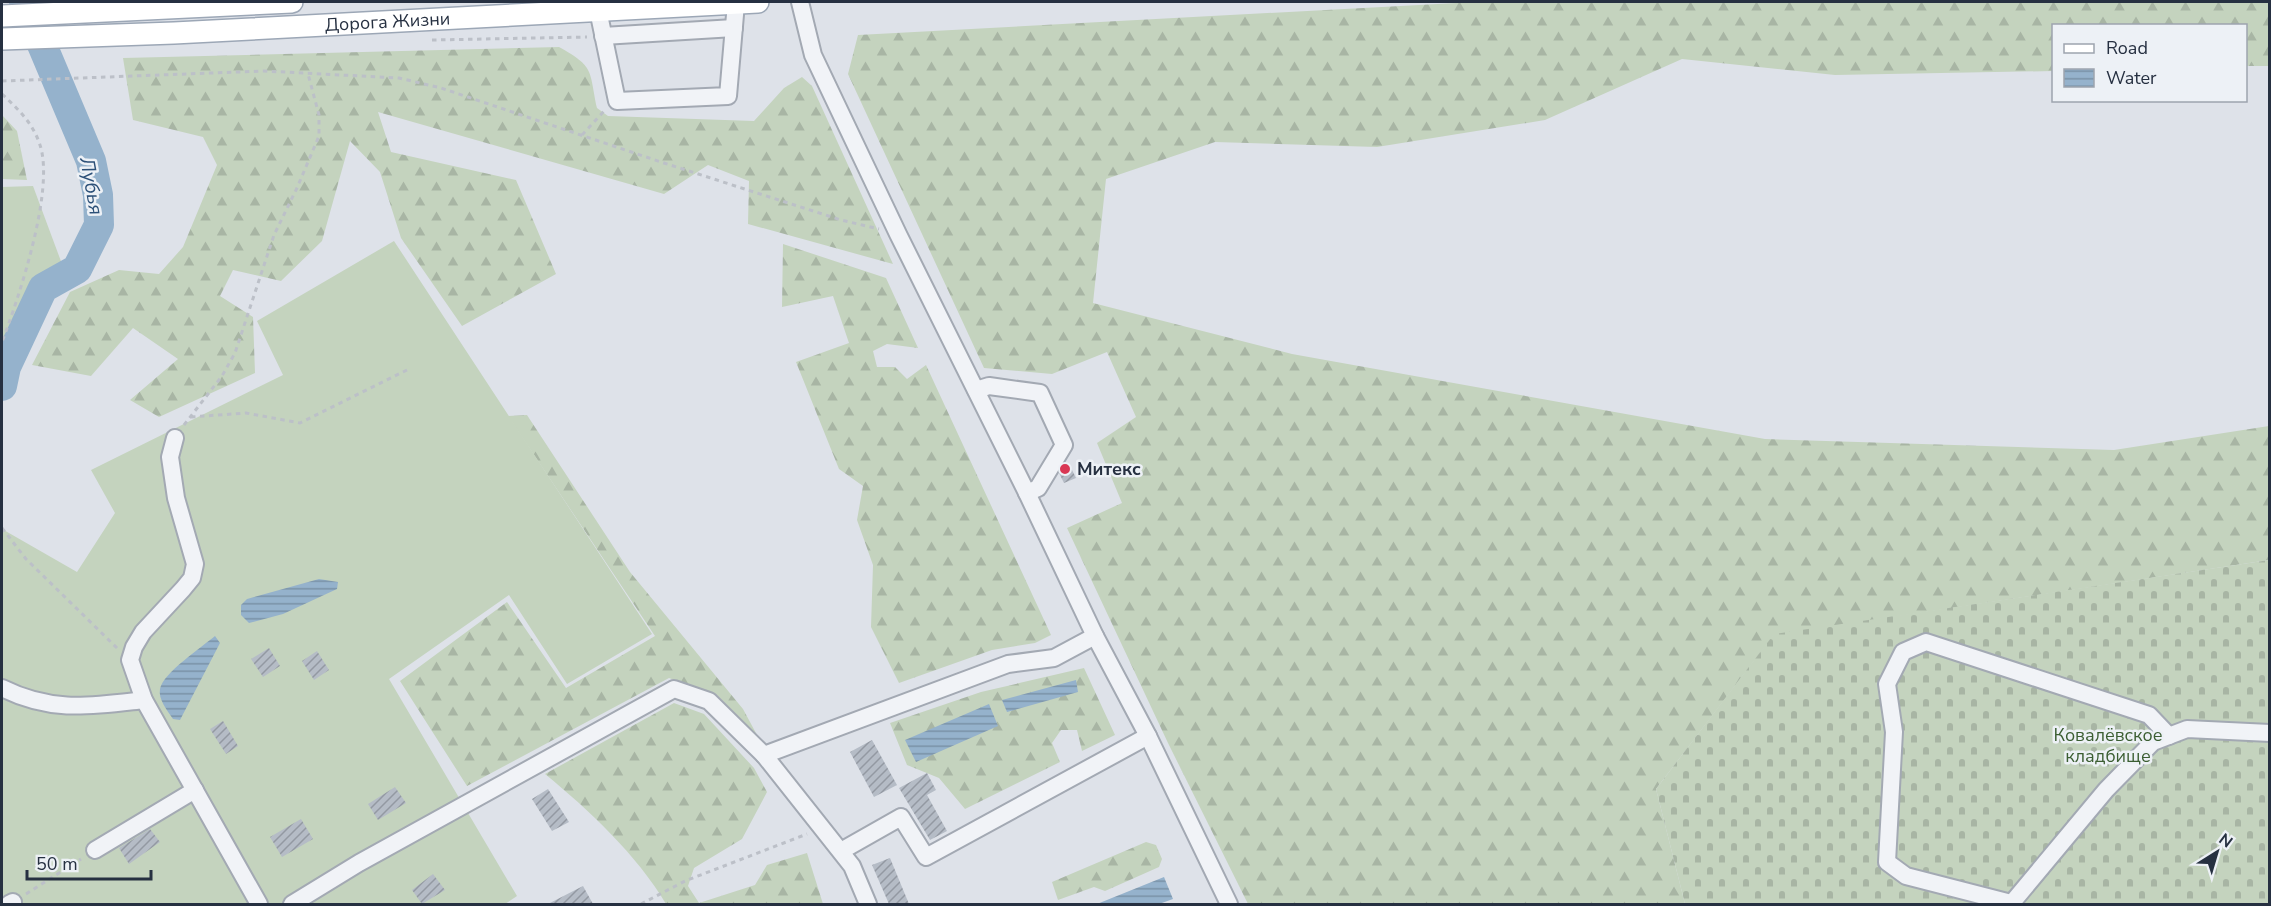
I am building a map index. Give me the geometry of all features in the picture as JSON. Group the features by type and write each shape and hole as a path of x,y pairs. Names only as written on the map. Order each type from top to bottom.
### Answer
{"main road":[{"path":"2,16 154,4 292,2"},
{"name":"Дорога Жизни","path":"2,39 174,33 758,2"}],"street":[{"path":"800,2 813,55 898,234 1229,904"},
{"path":"598,10 617,100 728,96 736,3"},
{"path":"603,36 734,28"},
{"path":"976,390 989,386 1040,393 1064,445 1038,488 1027,493"},
{"path":"175,438 170,457 176,498 195,564 192,578 143,632 134,647 130,660 144,700 259,904"},
{"path":"764,755 1008,664 1054,658 1095,636"},
{"path":"2169,736 2149,716 1926,642 1903,652 1887,684 1894,732 1887,862 1906,876 2011,904 2106,790 2153,742 2169,736 2187,729 2270,733"},
{"path":"2,688 23,699 53,705 84,707 144,700"},
{"path":"292,904 359,863 674,689 709,701 764,755 841,850 852,866 868,904"},
{"path":"841,850 901,817 926,857 1148,736"},
{"path":"95,850 195,790"}],"path":[{"path":"4,81 264,71 399,78 441,88 841,220 898,234"},
{"path":"175,438 222,376 235,352 274,235 319,136 318,115 308,74"},
{"path":"2,94 24,115 34,130 41,147 44,170 27,267 2,342"},
{"path":"581,135 617,100"},
{"path":"190,417 246,412 300,423 411,368"},
{"path":"2,528 26,559 130,660"},
{"path":"641,904 685,881 822,828"},
{"path":"11,903 95,850"}],"green space":[{"path":"1475,2 2269,2 2269,66 2247,66 2247,24 2052,24 2052,71 1835,75 1682,59 1545,120 1377,147 1215,142 1106,179 1093,303 1292,354 1765,439 2114,450 2269,426 2269,560 1774,635 1656,789 1685,904 1248,904 1168,743 1067,528 1122,503 1097,443 1136,417 1107,352 1052,374 984,368 848,74 858,35"},
{"path":"559,47 585,65 591,77 597,108 608,116 754,121 784,88 802,77 812,86 893,264 748,224 749,181 708,165 664,194 378,112 391,152 516,180 556,274 462,326 401,238 380,172 350,141 322,241 281,281 233,270 220,296 253,317 255,373 159,417 130,400 178,359 133,328 91,376 32,365 70,292 119,270 159,274 183,247 217,165 203,137 133,120 123,58"},
{"path":"2,115 17,131 27,180 2,179"},
{"path":"33,186 62,264 24,295 2,367 2,187"},
{"path":"394,241 652,634 567,684 509,595 389,679 517,896 505,904 2,904 2,529 77,572 115,513 91,470 283,375 257,321"},
{"path":"783,244 886,278 918,348 887,344 873,351 877,367 895,367 907,379 926,365 1051,635 1035,643 992,650 899,683 871,627 873,565 857,520 863,486 839,469 796,362 849,343 833,296 782,307"},
{"path":"527,415 630,572 743,709 757,735 717,695 669,678 467,786 400,681 507,602 566,688 655,636 508,416"},
{"name":"Ковалёвское кладбище","path":"2269,560 2269,904 1685,904 1656,789 1774,634"},
{"path":"1084,668 1115,735 1082,751 1077,730 1061,730 1052,743 1060,762 965,809 939,778 907,765 890,723 981,692"},
{"path":"674,703 704,714 754,768 767,792 742,839 694,868 688,886 699,903 755,885 767,865 807,853 823,904 666,904 627,851 545,774"},
{"path":"1146,842 1156,845 1162,859 1159,867 1105,891 1094,887 1058,900 1052,882"}],"water":[{"path":"319,579 338,582 337,589 283,614 249,623 241,615 241,605 247,599"},
{"path":"215,636 220,643 180,720 173,719 160,697 163,683 175,668"},
{"path":"1076,680 1078,692 1007,712 1002,700"},
{"path":"989,704 998,726 916,762 905,740"},
{"path":"1164,877 1173,899 1159,904 1097,904"}],"building":[{"path":"1064,465 1070,466 1076,478 1064,483 1059,473"},
{"path":"269,648 280,666 263,677 251,659"},
{"path":"317,651 329,670 314,680 302,661"},
{"path":"223,721 238,746 226,754 210,729"},
{"path":"872,740 897,785 874,797 850,752"},
{"path":"927,773 936,790 927,795 947,831 930,840 899,788"},
{"path":"395,787 406,803 378,820 368,804"},
{"path":"548,789 569,822 552,831 532,799"},
{"path":"301,819 313,839 282,857 270,837"},
{"path":"150,829 160,842 129,864 119,848"},
{"path":"890,858 909,904 889,904 872,865"},
{"path":"433,874 445,890 422,904 412,890"},
{"path":"583,886 593,904 548,904"}],"waterway":[{"name":"Лубья","path":"2,386 6,367 43,288 77,269 99,225 98,195 91,161 24,2"}],"place":[{"name":"Митекс","path":"1065,469"}]}
